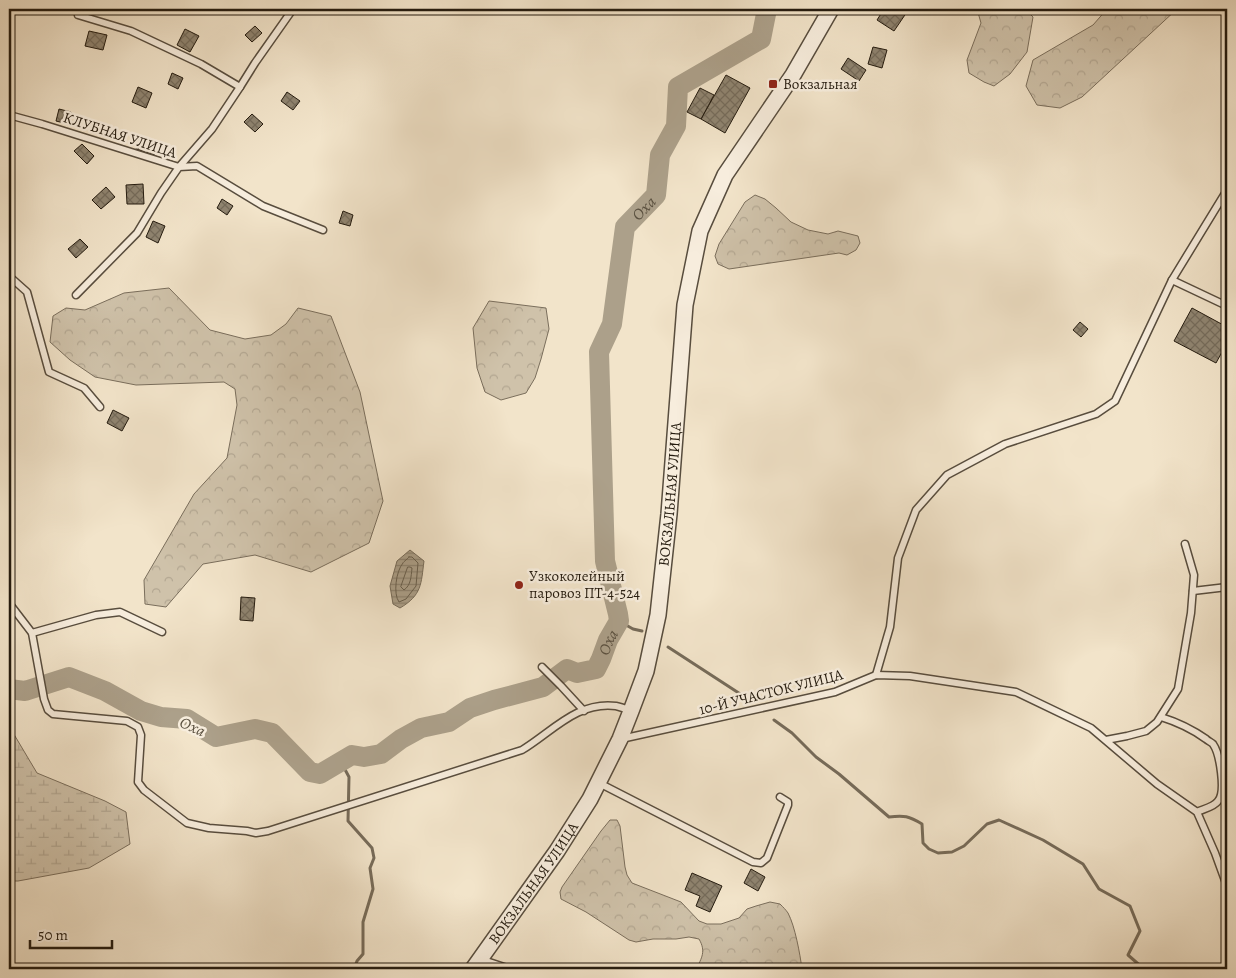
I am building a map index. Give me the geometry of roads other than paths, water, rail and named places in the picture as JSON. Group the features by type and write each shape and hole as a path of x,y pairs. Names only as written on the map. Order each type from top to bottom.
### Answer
{"street":[{"name":"ВОКЗАЛЬНАЯ УЛИЦА","path":"477,964 557,851 590,799 620,739 631,711 646,670 658,616 670,514 685,305 700,231 725,175 793,75 831,9"}],"lane":[{"name":"КЛУБНАЯ УЛИЦА","path":"9,115 179,167 212,129 293,9"},
{"path":"78,15 130,31 201,64 240,87"},
{"path":"76,295 136,233 179,167 197,166 263,206 323,230"},
{"path":"876,675 890,627 898,558 916,510 947,475 1005,444 1096,414 1115,401 1172,280 1227,190"},
{"path":"9,276 27,292 49,372 84,388 100,407"},
{"path":"1172,280 1227,306"},
{"path":"1106,740 1146,731 1161,717 1178,689 1191,613 1194,575 1185,544"},
{"path":"1193,591 1227,587"},
{"path":"9,604 32,633 39,678 48,710 53,714 127,721 138,727 141,735 138,782 144,790 187,823 209,828 256,833 268,831 522,750 533,744 568,717 584,711 602,706 616,706 631,711"},
{"path":"32,633 96,615 120,612 162,632"},
{"path":"544,669 584,711"},
{"name":"10-Й УЧАСТОК УЛИЦА","path":"620,739 835,692 876,675 910,676 1016,692 1091,728 1157,784 1197,812"},
{"path":"1161,717 1177,722 1199,734 1213,744 1217,753 1221,796 1215,804 1197,812 1227,886"},
{"path":"598,783 753,862 760,863 767,858 788,805 788,802 780,797"},
{"path":"477,964 510,969"}],"water":[{"path":"410,550 424,561 422,576 419,588 413,598 400,608 393,604 390,586 397,561"}],"waterway":[{"name":"Оха","path":"9,689 25,691 69,677 105,691 141,711 161,717 187,719 216,737 255,729 272,733 310,772 320,774 352,755 364,757 381,754 401,739 421,728 449,722 470,708 543,687 567,669 577,673 596,669 608,640 619,621 605,561 599,352 612,324 625,227 656,195 660,155 676,126 678,87 761,39 767,9"},
{"path":"619,621 633,629 642,631"},
{"path":"668,647 748,699"},
{"path":"774,720 792,733 816,757 889,817 906,817 922,824 923,843 929,849 938,853 952,852 964,846 987,824 999,820 1043,840 1083,864 1099,889 1130,906 1140,931 1128,955 1144,969"},
{"path":"341,762 349,777 348,821 372,848 374,858 370,868 373,889 363,922 363,954 357,961 354,969"}],"place":[{"name":"Вокзальная","path":"773,84"},
{"name":"Узкоколейный паровоз ПТ-4-524","path":"519,585"}]}
